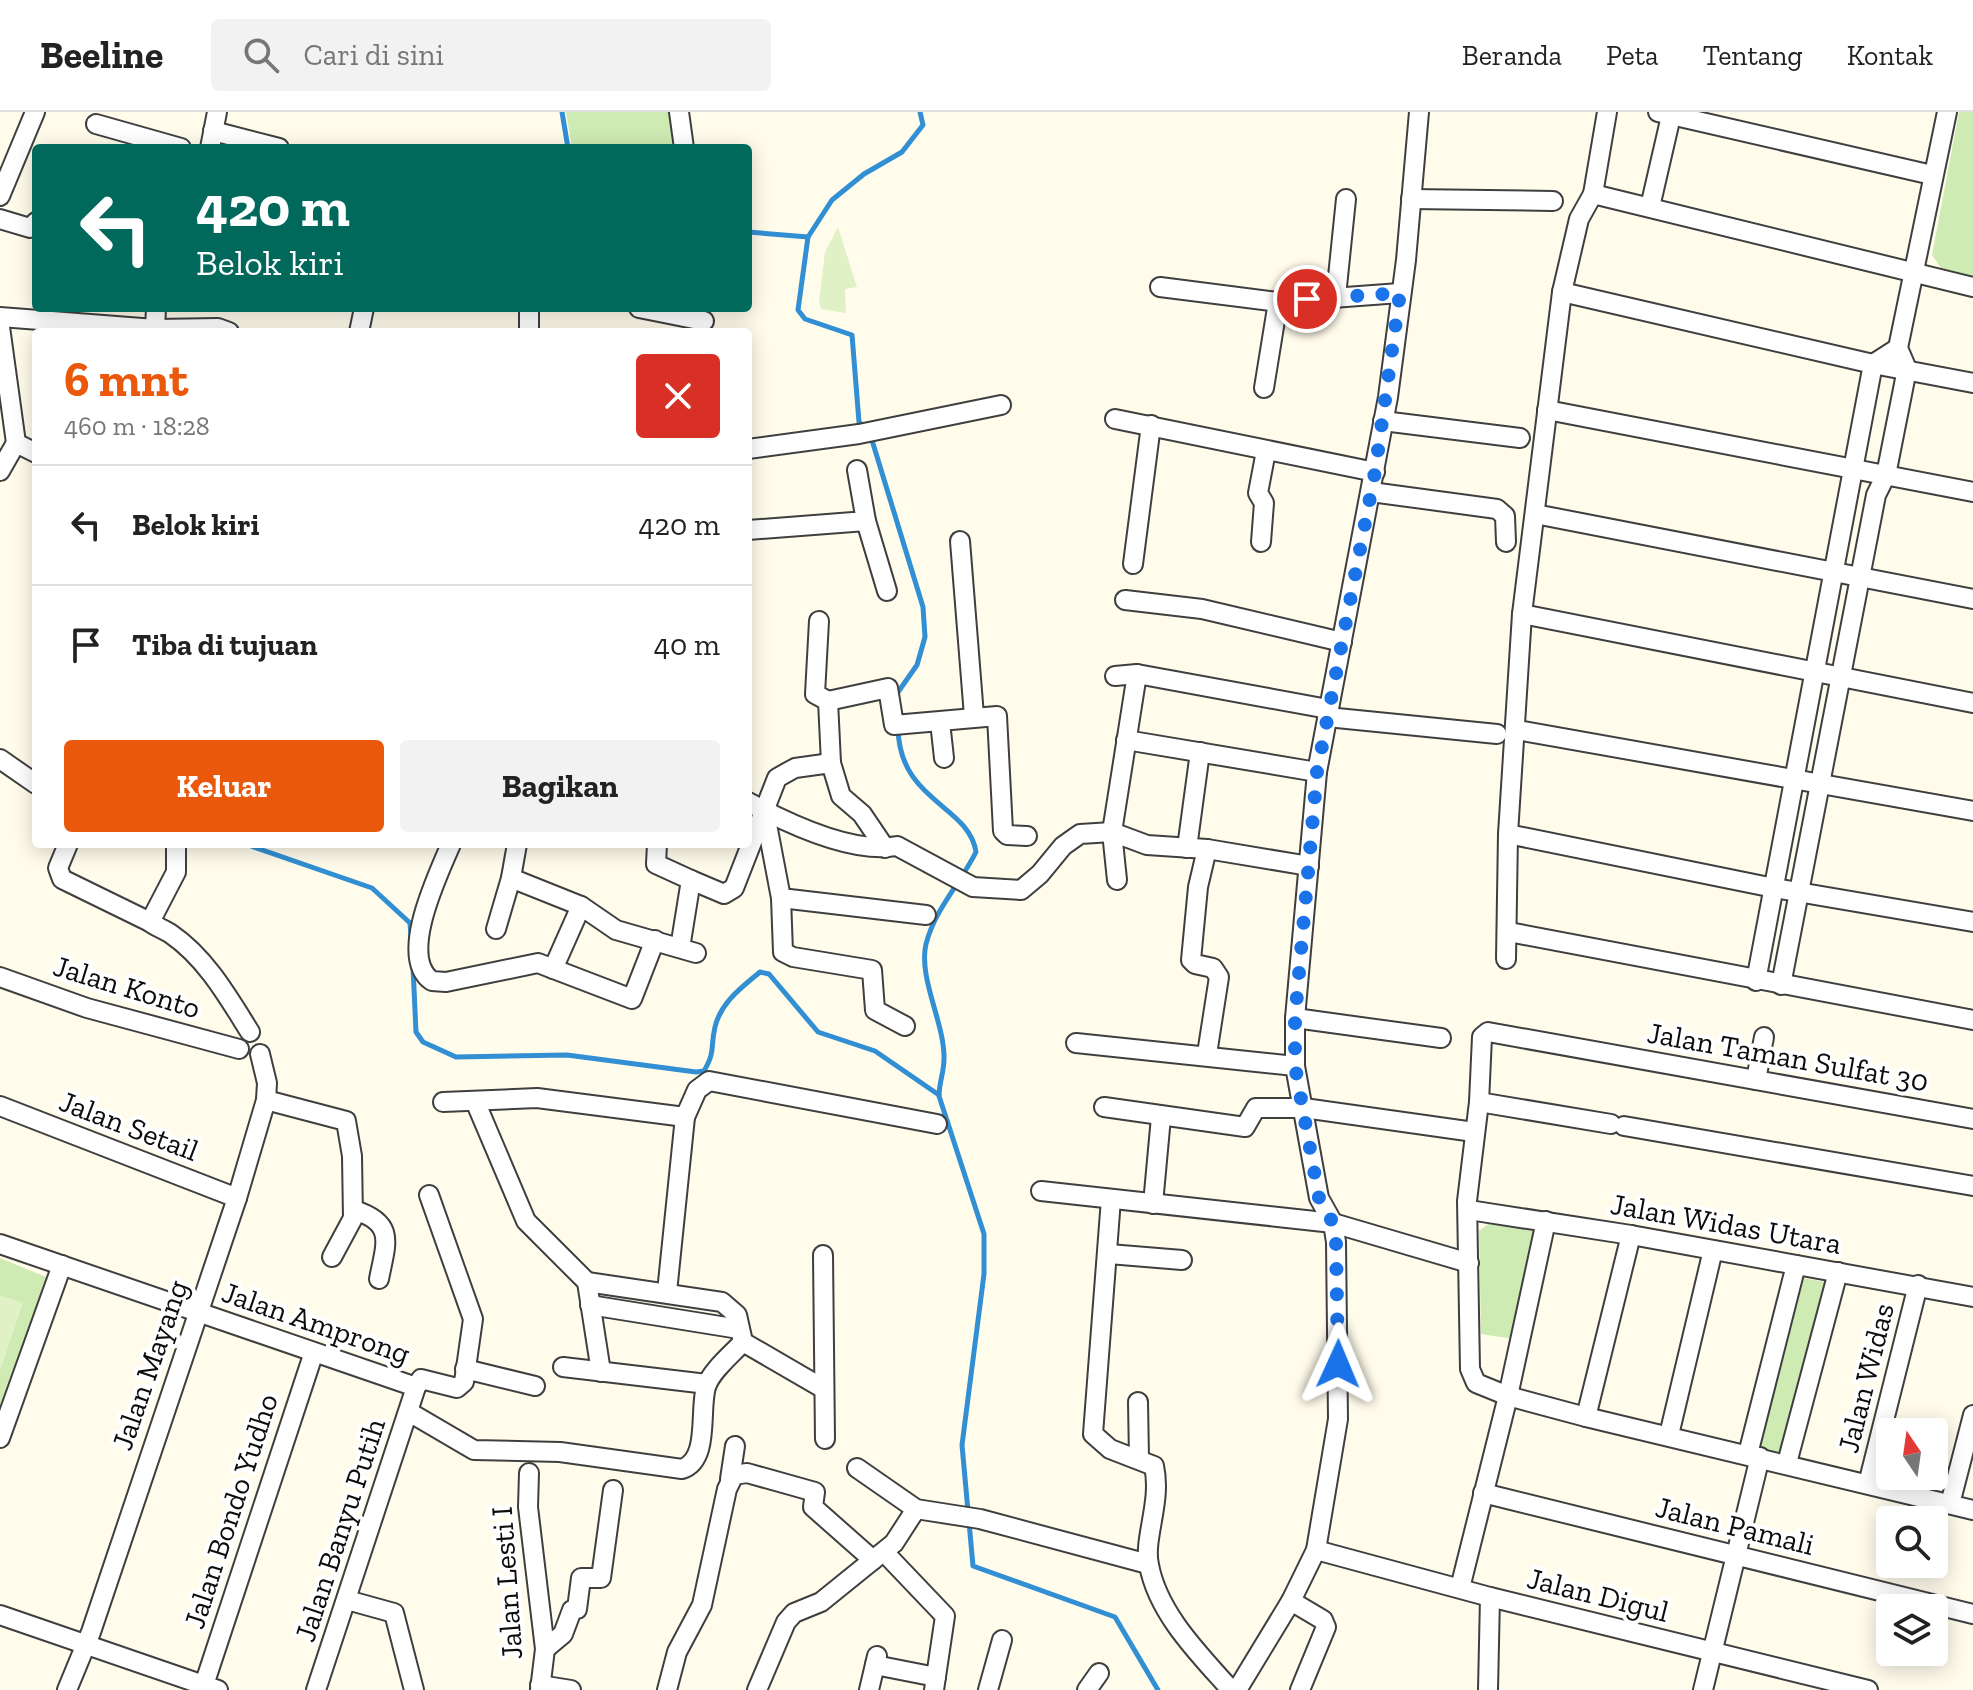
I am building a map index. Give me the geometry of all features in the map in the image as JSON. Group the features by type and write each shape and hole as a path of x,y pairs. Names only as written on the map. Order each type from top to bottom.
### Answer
{"street":[{"path":"0,196 35,112"},
{"path":"679,112 683,144"},
{"path":"1237,1690 1291,1601 1316,1550 1338,1419 1339,1330 1333,1223 1319,1198 1295,1066 1295,1018 1317,772 1383,421 1419,112"},
{"path":"1506,959 1509,932 1508,834 1522,614 1562,292 1579,219 1593,194 1607,112"},
{"path":"1781,985 1876,495 1886,475 1907,369 1898,348 1947,112"},
{"path":"1650,207 1664,114 1932,175"},
{"path":"96,124 167,144"},
{"path":"213,130 264,144"},
{"path":"1593,194 1973,287"},
{"path":"1336,296 1346,199"},
{"path":"1411,199 1553,201"},
{"path":"0,219 32,226"},
{"path":"1160,287 1278,302 1400,293"},
{"path":"1562,292 1873,364 1973,383"},
{"path":"1264,388 1278,302"},
{"path":"661,312 704,320"},
{"path":"0,317 142,328"},
{"path":"0,327 16,443 0,471"},
{"path":"1756,981 1873,364 1898,348"},
{"path":"752,448 866,433 1001,405"},
{"path":"1547,410 1973,492"},
{"path":"1115,419 1375,472"},
{"path":"1383,421 1520,438"},
{"path":"1133,564 1151,425"},
{"path":"16,443 32,451"},
{"path":"1261,542 1264,503 1258,493 1266,451"},
{"path":"857,470 866,521 887,591"},
{"path":"1371,492 1497,509 1505,516 1506,542"},
{"path":"1535,514 1973,599"},
{"path":"752,530 866,521"},
{"path":"960,541 974,716"},
{"path":"1125,600 1202,609 1342,642"},
{"path":"1522,614 1973,703"},
{"path":"819,621 815,694 828,701 888,688 894,725 974,716 995,715 999,719 1003,831 1007,835 1027,836"},
{"path":"1117,880 1112,832 1137,674"},
{"path":"1115,676 1137,674 1327,713 1497,734"},
{"path":"828,701 831,763 841,796 862,814 885,848"},
{"path":"930,722 944,758"},
{"path":"1517,730 1796,782 1973,811"},
{"path":"1126,740 1317,772"},
{"path":"1187,848 1200,752"},
{"path":"0,759 32,781"},
{"path":"752,841 777,778 795,768 831,763"},
{"path":"752,804 824,836 885,848 897,846 932,863 949,877 973,887 1021,890 1072,838 1112,832 1147,845 1207,849 1309,866"},
{"path":"765,811 781,898 783,952 793,957 872,970 875,1010 905,1026"},
{"path":"1508,834 1774,888 1973,922"},
{"path":"66,848 58,868 62,879 171,933 197,957 223,988 250,1032 263,1039 260,1054 248,1057 239,1049 240,1038 250,1032"},
{"path":"150,922 150,915 176,872 176,848"},
{"path":"449,848 420,926 423,969 432,981 446,982 531,963 632,999 655,940"},
{"path":"496,929 516,848"},
{"path":"657,848 657,866 717,892 730,892 749,848"},
{"path":"1207,849 1198,887 1191,960 1213,968 1219,977 1207,1054"},
{"path":"511,878 581,906 616,930 688,951 691,880"},
{"path":"781,898 926,915"},
{"path":"553,969 581,906"},
{"path":"1509,932 1973,1020"},
{"name":"Jalan Konto","path":"0,977 87,1008 239,1049"},
{"path":"1295,1018 1441,1038"},
{"name":"Jalan Taman Sulfat 30","path":"1479,1102 1482,1037 1488,1032 1973,1119"},
{"path":"1756,1080 1764,1037"},
{"path":"1076,1043 1207,1054 1295,1066"},
{"name":"Jalan Mayang","path":"67,1690 237,1198 266,1100 267,1083 260,1054"},
{"path":"667,1292 685,1117 697,1090 709,1081 937,1124"},
{"path":"443,1102 537,1098 685,1117"},
{"path":"266,1100 346,1121 354,1210 352,1221 332,1257"},
{"path":"475,1101 526,1221 587,1282 601,1372"},
{"path":"1041,1191 1333,1223 1469,1263 1469,1210 1479,1102 1973,1186"},
{"name":"Jalan Setail","path":"0,1106 237,1198"},
{"path":"1104,1107 1245,1127 1256,1108 1304,1108 1474,1132"},
{"path":"1153,1204 1161,1117"},
{"path":"429,1195 473,1317 465,1369 535,1386"},
{"path":"1111,1199 1093,1434 1110,1449 1154,1466 1158,1484 1148,1564 1167,1608 1190,1644 1231,1690"},
{"path":"354,1210 374,1218 384,1229 387,1242 379,1279"},
{"name":"Jalan Widas Utara","path":"1469,1210 1631,1235 1973,1297"},
{"path":"1460,1588 1508,1396 1546,1221"},
{"path":"1586,1417 1631,1235"},
{"name":"Jalan Amprong","path":"0,1244 197,1310 313,1355 416,1387 423,1379 459,1388 465,1369"},
{"path":"1669,1435 1713,1250"},
{"path":"1109,1254 1182,1260"},
{"path":"823,1255 825,1439"},
{"name":"Jalan Widas","path":"1469,1263 1471,1375 1476,1383 1508,1396 1586,1417 1973,1510"},
{"path":"0,1438 62,1265"},
{"path":"1703,1690 1738,1555 1754,1455 1796,1265"},
{"name":"Jalan Widas","path":"1787,1463 1838,1272"},
{"path":"409,1412 474,1450 560,1452 682,1469 693,1462 699,1447 707,1384 741,1336 737,1315 730,1305 667,1292 587,1282"},
{"name":"Jalan Widas","path":"1868,1484 1918,1285"},
{"path":"590,1305 741,1336 824,1389"},
{"name":"Jalan Bondo Yudho","path":"211,1688 313,1355"},
{"path":"563,1367 707,1384"},
{"name":"Jalan Banyu Putih","path":"316,1690 416,1387"},
{"path":"1138,1402 1139,1458"},
{"path":"1950,1504 1973,1415"},
{"path":"667,1690 677,1652 702,1605 735,1446"},
{"path":"857,1468 916,1509 980,1519 1148,1564"},
{"name":"Jalan Lesti I","path":"529,1473 528,1507 545,1649 540,1687"},
{"path":"730,1479 747,1473 815,1492 813,1507 878,1556 945,1616 935,1683 876,1660 869,1690"},
{"path":"545,1649 563,1634 572,1610 577,1609 581,1578 601,1578 613,1490"},
{"name":"Jalan Pamali","path":"1483,1493 1973,1614"},
{"path":"757,1690 786,1622 794,1613 821,1602 894,1543 916,1509"},
{"name":"Jalan Digul","path":"1316,1550 1490,1597 1868,1690"},
{"path":"1488,1690 1490,1597"},
{"path":"347,1600 394,1613 414,1690"},
{"path":"1291,1601 1323,1620 1326,1627 1300,1690"},
{"path":"0,1615 211,1688"},
{"path":"988,1690 1002,1640"},
{"path":"1087,1690 1099,1673"},
{"path":"540,1687 571,1690"}],"green space":[{"path":"566,112 669,112 673,144 571,144"},
{"path":"1959,112 1973,112 1973,277 1941,268 1932,255"},
{"path":"838,227 857,287 845,289 846,313 821,309 819,302 825,252"},
{"path":"1492,1221 1534,1228 1538,1233 1514,1339 1481,1334 1479,1231"},
{"path":"0,1258 46,1277 0,1414"},
{"path":"1802,1278 1825,1282 1826,1287 1783,1453 1778,1455 1758,1447"},
{"path":"0,1295 23,1303 0,1371"}],"waterway":[{"path":"562,112 567,144"},
{"path":"865,429 859,422 852,335 805,319 798,310 808,237 832,200 864,174 902,152 923,125 920,112"},
{"path":"752,232 808,237"},
{"path":"871,437 923,607 925,637 917,665 896,695"},
{"path":"898,729 902,753 910,772 922,788 961,823 971,836 976,852 935,919 925,957 928,986 943,1045 944,1064 939,1096 984,1234 984,1274 962,1445 973,1566 1115,1617 1158,1690"},
{"path":"257,848 372,888 410,923 411,937"},
{"path":"413,967 416,1032 423,1042 456,1057 567,1055 696,1072 704,1071 708,1064 715,1027 727,1003 760,972 769,974 818,1032 875,1051 939,1095"}],"route":[{"path":"1307,299 1400,293 1388,397 1317,772 1295,1018 1295,1066 1319,1198 1333,1223 1336,1242 1338,1364"}]}
